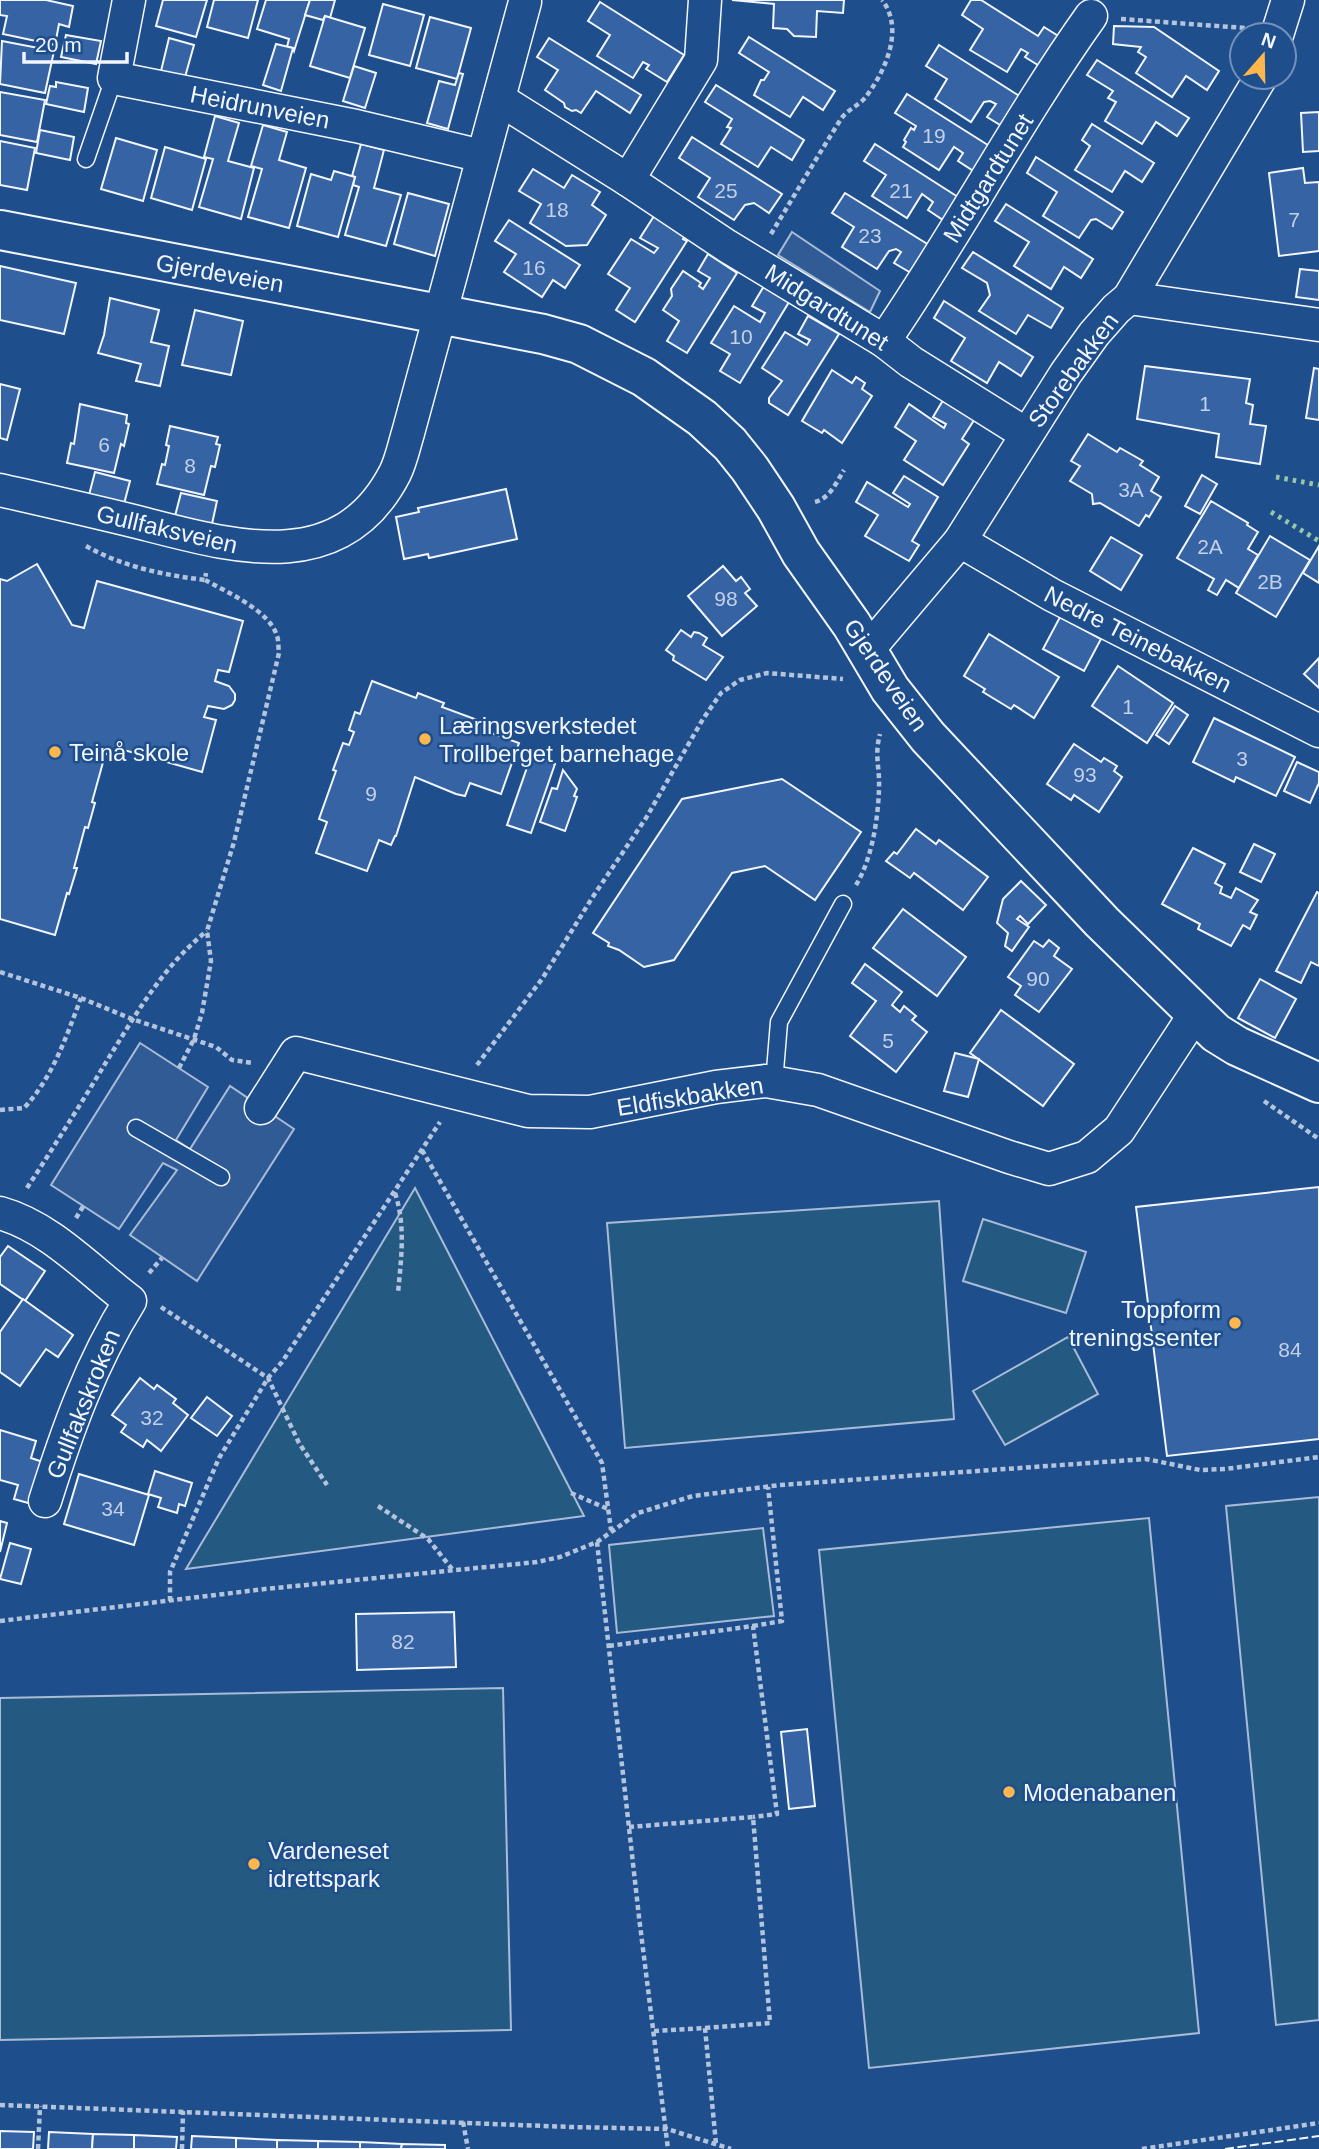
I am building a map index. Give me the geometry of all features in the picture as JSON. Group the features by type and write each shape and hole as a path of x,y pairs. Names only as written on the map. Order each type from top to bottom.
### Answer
{"street":[{"path":"114,78 129,0"},
{"path":"628,180 701,60 705,0"},
{"path":"1282,21 1288,0"},
{"path":"440,314 525,2"},
{"name":"Midtgardtunet","path":"884,341 1091,16"},
{"name":"Heidrunveien","path":"114,78 356,126 482,156"},
{"name":"Storebakken","path":"861,665 960,541 1026,434 1094,334 1129,298 1253,91"},
{"name":"Midgardtunet","path":"499,99 754,262 884,341 911,362 1026,434"},
{"name":"Gjerdeveien","path":"0,230 543,334 579,344 644,377 702,418 730,444 750,469 801,553 852,625 861,665 890,689 928,737 1102,922 1216,1033 1319,1083"},
{"path":"1129,298 1319,325"},
{"name":"Gullfaksveien","path":"0,490 210,541 262,548 295,547 332,534 350,525 371,507 385,491 396,471 440,314"},
{"name":"Nedre Teinebakken","path":"960,541 1052,595 1319,731"},
{"name":"Eldfiskbakken","path":"296,1053 528,1111 590,1112 716,1087 766,1081 818,1090 1049,1169 1087,1157 1119,1130 1195,1014"},
{"path":"261,1108 296,1053"},
{"name":"Gullfakskroken","path":"6,1214 57,1243 130,1301 108,1336 77,1409 45,1501"}],"lane":[{"path":"86,159 114,78"},
{"path":"774,1083 779,1022 843,904"},
{"path":"136,1128 221,1177"}],"path":[{"path":"754,262 844,114 864,99 887,61 892,16 882,0"},
{"path":"1091,16 1228,28"},
{"path":"806,505 822,500 844,470"},
{"path":"179,1068 194,1039 209,985 211,961 207,931 234,842 279,653 277,636 270,622 205,580 210,541"},
{"path":"170,1601 170,1572 219,1458 268,1378 282,1362 494,1042 542,979 646,818 721,693 740,680 767,673 861,665"},
{"path":"843,904 859,881 868,860 879,787 876,751 881,732"},
{"path":"6,1214 132,1019 176,961 207,931"},
{"path":"0,972 216,1047 232,1059 258,1064 296,1053"},
{"path":"0,1110 24,1108 40,1090 55,1062 81,998"},
{"path":"422,1150 602,1463 611,1530"},
{"path":"395,1193 400,1207 402,1240 398,1293"},
{"path":"153,1302 268,1378 299,1443 327,1485"},
{"path":"0,1621 537,1562 560,1557 597,1542 638,1513 693,1496 768,1487 1146,1459 1200,1470 1319,1457"},
{"path":"609,1646 782,1621 768,1487"},
{"path":"571,1493 608,1509"},
{"path":"378,1506 428,1539 453,1570"},
{"path":"597,1542 668,2149"},
{"path":"629,1827 777,1814 753,1626"},
{"path":"654,2031 770,2023 753,1817"},
{"path":"705,2028 716,2144"},
{"path":"0,2105 667,2129 731,2149"},
{"path":"38,2149 40,2106"},
{"path":"182,2149 183,2111"},
{"path":"463,2122 468,2149"},
{"path":"1142,2149 1319,2123"}],"shaded area":[{"path":"792,232 880,291 870,312 778,255"},
{"path":"140,1043 208,1087 176,1140 190,1149 230,1086 294,1129 197,1281 130,1235 177,1170 163,1163 119,1229 51,1185"},
{"path":"415,1188 584,1516 186,1569"},
{"path":"939,1201 954,1419 625,1448 607,1223"},
{"path":"983,1219 1086,1252 1066,1313 963,1281"},
{"path":"1068,1337 1098,1394 1005,1445 973,1391"},
{"path":"1319,1497 1319,2020 1276,2025 1226,1506"},
{"name":"Modenabanen","path":"1149,1518 1199,2033 869,2068 819,1550"},
{"path":"763,1528 774,1616 617,1633 609,1545"},
{"name":"Vardeneset idrettspark","path":"503,1688 511,2030 0,2040 0,1698"}],"building":[{"path":"0,0 46,0 73,6 69,27 59,24 55,45 3,34 7,16 0,15"},
{"path":"163,0 207,0 196,37 156,26"},
{"path":"214,0 258,0 248,38 207,27"},
{"path":"266,0 310,0 294,51 293,48 287,47 289,39 257,29"},
{"path":"310,0 335,0 330,18 325,16 323,20 305,15"},
{"path":"732,0 844,0 843,13 817,11 816,37 794,36 787,29 773,28 774,4"},
{"path":"971,0 981,0 1038,36 1044,27 1060,37 1041,67 1025,57 1028,53 1021,49 1007,72 970,50 983,29 962,15"},
{"path":"600,2 684,55 667,82 646,69 649,65 643,62 633,78 597,56 610,35 588,21"},
{"path":"383,4 424,15 410,66 369,55"},
{"path":"325,16 365,28 350,78 310,66"},
{"path":"430,17 471,28 457,79 416,68"},
{"path":"1114,26 1154,27 1219,71 1207,90 1186,76 1172,97 1136,73 1146,57 1138,52 1141,47 1113,44"},
{"path":"66,35 101,41 96,64 61,57"},
{"path":"749,37 835,91 823,110 803,97 790,117 754,95 761,80 764,80 769,72 739,53"},
{"path":"169,38 194,45 185,77 161,71"},
{"path":"549,38 641,95 630,113 596,91 581,113 572,111 545,90 558,70 537,57"},
{"path":"2,41 54,51 45,93 0,84"},
{"path":"276,44 293,48 281,91 263,85"},
{"path":"939,45 1024,99 1005,128 987,117 996,104 990,101 984,102 971,122 935,99 947,79 926,66"},
{"path":"1097,60 1189,118 1177,136 1156,122 1142,144 1105,121 1116,102 1108,98 1113,91 1087,75"},
{"path":"354,66 376,73 365,108 343,101"},
{"path":"459,73 463,74 448,129 427,123 439,81 455,85"},
{"path":"56,82 88,88 84,112 46,104 50,86 56,87"},
{"path":"716,85 804,140 792,160 771,147 758,167 721,144 731,128 727,127 732,119 705,102"},
{"path":"0,92 45,100 37,142 0,135"},
{"path":"907,94 991,147 975,172 958,161 963,153 954,147 939,170 903,147 911,128 914,130 916,126 895,113"},
{"path":"1319,112 1319,151 1303,152 1301,113"},
{"path":"215,116 239,123 228,161 254,168 241,219 199,207 213,159 204,157"},
{"path":"1092,124 1154,163 1142,182 1125,171 1112,192 1075,170 1090,146 1082,140"},
{"path":"263,125 287,132 279,160 306,168 289,228 248,217 262,169 251,166"},
{"path":"40,130 74,137 70,160 36,153"},
{"path":"692,137 782,194 769,213 754,203 745,205 734,220 698,197 710,178 679,158"},
{"path":"116,138 157,150 143,201 101,189"},
{"path":"0,141 35,148 27,190 0,185"},
{"path":"361,144 384,150 374,188 401,195 386,246 345,235 359,187 353,185 355,177 352,176"},
{"path":"875,144 958,197 943,220 928,210 933,202 922,194 907,218 872,196 886,175 864,161"},
{"path":"165,147 206,159 192,210 151,198"},
{"path":"1036,157 1123,212 1112,229 1096,219 1091,220 1079,238 1043,216 1057,192 1027,173"},
{"path":"1303,168 1305,183 1319,182 1319,251 1279,256 1269,173"},
{"path":"533,169 564,188 572,175 600,192 592,205 606,215 587,245 566,246 530,223 541,204 519,191"},
{"path":"334,171 355,177 338,237 297,226 311,174 331,180"},
{"path":"408,193 449,204 435,256 394,244"},
{"path":"845,193 929,245 911,273 894,263 901,252 896,249 889,251 877,269 842,247 854,227 832,213"},
{"path":"1006,204 1093,259 1081,278 1064,267 1051,289 1014,266 1029,242 995,221"},
{"path":"654,216 685,235 683,239 687,241 635,322 616,310 630,288 608,274 631,239 654,253 658,248 640,238"},
{"path":"509,220 580,265 565,288 553,280 542,297 504,272 516,254 495,241"},
{"path":"973,252 1063,308 1051,328 1028,315 1016,334 979,311 990,295 987,283 962,268"},
{"path":"708,254 737,273 687,353 667,341 679,321 663,310 672,296 671,289 683,271 701,283 699,286 703,289 710,278 698,271"},
{"path":"0,266 76,283 64,334 0,320"},
{"path":"1300,269 1319,271 1319,300 1296,297"},
{"path":"764,286 789,302 740,383 720,371 730,354 711,343 734,306 760,322 765,313 752,306"},
{"path":"110,298 159,310 151,342 169,346 160,386 136,381 141,364 98,353"},
{"path":"944,301 1033,357 1021,376 999,362 987,383 951,361 965,338 934,318"},
{"path":"195,310 243,321 231,375 182,365"},
{"path":"808,316 839,334 788,415 769,403 769,398 782,381 762,368 785,332 807,345 810,340 798,334"},
{"path":"1145,366 1250,379 1246,403 1253,405 1250,424 1266,426 1260,464 1216,457 1219,434 1137,419"},
{"path":"1314,368 1319,369 1319,420 1306,418"},
{"path":"832,370 852,383 856,377 865,383 862,389 872,396 842,443 824,430 822,433 802,421"},
{"path":"0,384 20,389 7,440 0,438"},
{"path":"945,397 976,417 962,439 969,444 943,485 904,460 916,441 895,427 909,404 944,428 946,424 933,417"},
{"path":"80,404 127,415 126,423 129,424 114,473 67,463 71,443 74,444"},
{"path":"170,426 218,437 216,444 220,445 215,467 211,466 204,495 157,484 162,464 165,465"},
{"path":"1088,434 1117,452 1120,448 1143,461 1140,465 1159,477 1151,491 1161,497 1149,517 1146,515 1139,526 1100,503 1093,504 1092,494 1070,481 1080,466 1071,461"},
{"path":"95,472 130,481 124,504 89,495"},
{"path":"1202,475 1217,484 1200,514 1185,506"},
{"path":"904,476 938,497 912,541 919,545 909,561 865,536 878,515 856,502 867,482 908,507 910,504 893,493"},
{"path":"506,489 517,539 429,558 428,554 404,559 396,517 419,512 418,508"},
{"path":"181,493 217,501 212,524 175,516"},
{"path":"1211,501 1258,532 1248,549 1258,555 1239,588 1226,580 1217,595 1208,590 1214,579 1177,558"},
{"path":"1270,536 1310,560 1276,617 1236,593"},
{"path":"1111,537 1142,555 1121,590 1090,571"},
{"path":"1319,546 1319,583 1303,573"},
{"name":"Teinå skole","path":"37,564 72,625 84,628 97,581 243,621 229,672 218,670 215,681 229,686 235,694 235,700 224,709 208,706 204,717 216,720 202,772 117,748 105,755 92,802 95,803 88,828 85,827 74,868 77,868 55,935 0,919 0,579 7,581"},
{"path":"723,566 736,581 741,577 750,589 745,593 757,606 722,636 688,596"},
{"path":"1060,617 1101,639 1084,671 1043,649"},
{"path":"681,630 691,637 694,632 707,638 703,645 723,657 706,680 673,660 674,656 666,650"},
{"path":"989,634 1059,677 1034,718 1014,705 1011,709 983,692 985,689 964,676"},
{"path":"1319,658 1319,688 1304,674"},
{"path":"1118,666 1173,703 1147,743 1092,706"},
{"path":"372,681 416,698 418,693 444,703 442,707 491,725 488,732 519,743 501,794 470,783 465,796 415,777 396,836 391,845 379,840 367,871 316,853 327,822 319,819 336,771 333,770 343,743 349,745 354,732 349,730 355,712 360,714"},
{"path":"1175,706 1188,715 1169,744 1156,735"},
{"path":"1214,718 1295,757 1276,796 1236,777 1234,782 1193,762"},
{"path":"1074,744 1101,762 1104,758 1117,766 1114,771 1122,777 1099,812 1074,795 1071,800 1047,784"},
{"path":"531,756 555,764 531,833 507,825"},
{"path":"1297,762 1319,772 1319,783 1310,803 1284,791"},
{"path":"563,770 577,789 574,796 577,797 565,831 540,822 552,788 557,789"},
{"path":"782,779 861,832 815,900 765,866 732,873 674,960 644,967 608,946 609,943 593,933 682,799"},
{"path":"916,829 936,844 939,840 988,877 963,910 914,873 910,878 886,861 894,852 897,854"},
{"path":"1254,844 1275,854 1261,882 1240,872"},
{"path":"1193,848 1225,864 1215,883 1222,887 1220,893 1231,898 1236,888 1258,900 1250,912 1257,915 1250,929 1243,925 1231,946 1198,929 1200,924 1162,904"},
{"path":"1021,881 1046,905 1028,924 1020,916 1017,919 1029,927 1012,951 1005,946 1008,933 997,923 1003,899"},
{"path":"1317,892 1319,966 1311,962 1301,983 1276,971"},
{"path":"903,909 966,957 937,996 873,948"},
{"path":"1049,940 1059,948 1054,956 1072,969 1039,1012 1015,995 1021,986 1008,977 1034,941 1043,947"},
{"path":"865,964 902,992 892,1005 900,1012 904,1006 916,1016 912,1020 927,1032 896,1072 850,1036 876,1001 852,983"},
{"path":"1260,979 1296,999 1275,1038 1238,1018"},
{"path":"1001,1010 1074,1064 1043,1106 970,1053"},
{"path":"955,1053 979,1059 968,1097 944,1091"},
{"name":"Toppform treningssenter","path":"1319,1187 1319,1439 1167,1456 1136,1207"},
{"path":"8,1246 45,1271 25,1301 0,1284 0,1257"},
{"path":"23,1299 73,1335 58,1357 46,1349 20,1386 0,1372 0,1332"},
{"path":"140,1378 154,1389 157,1385 176,1399 173,1403 188,1415 161,1451 147,1440 143,1447 121,1432 126,1425 112,1415"},
{"path":"207,1397 232,1416 217,1436 191,1418"},
{"path":"0,1430 36,1441 31,1458 52,1465 39,1506 14,1499 18,1485 0,1480"},
{"path":"155,1471 192,1483 185,1506 179,1504 177,1513 158,1507 161,1498 148,1494"},
{"path":"79,1474 149,1495 134,1545 64,1524"},
{"path":"0,1521 7,1523 0,1552"},
{"path":"10,1543 31,1549 21,1584 0,1579"},
{"path":"454,1612 456,1667 357,1670 356,1614"},
{"path":"807,1729 815,1806 789,1809 781,1732"},
{"path":"0,2131 34,2132 33,2149 0,2149"},
{"path":"49,2132 93,2134 92,2149 48,2149"},
{"path":"93,2134 134,2135 134,2149 92,2149"},
{"path":"134,2135 177,2137 176,2149 134,2149"},
{"path":"192,2136 236,2138 236,2149 191,2149"},
{"path":"236,2138 277,2140 277,2149 236,2149"},
{"path":"277,2140 318,2141 318,2149 277,2149"},
{"path":"318,2141 360,2142 360,2149 318,2149"},
{"path":"360,2142 402,2144 401,2149 360,2149"},
{"path":"402,2144 445,2145 445,2149 401,2149"}],"hedge":[{"path":"1276,477 1319,485"},
{"path":"1271,512 1319,541"}],"fence":[{"path":"1225,2149 1319,2136"}],"place":[{"name":"Læringsverkstedet Trollberget barnehage","path":"425,739"},
{"name":"Teinå skole","path":"55,752"},
{"name":"Toppform treningssenter","path":"1235,1323"},
{"name":"Modenabanen","path":"1009,1792"},
{"name":"Vardeneset idrettspark","path":"254,1864"}]}
